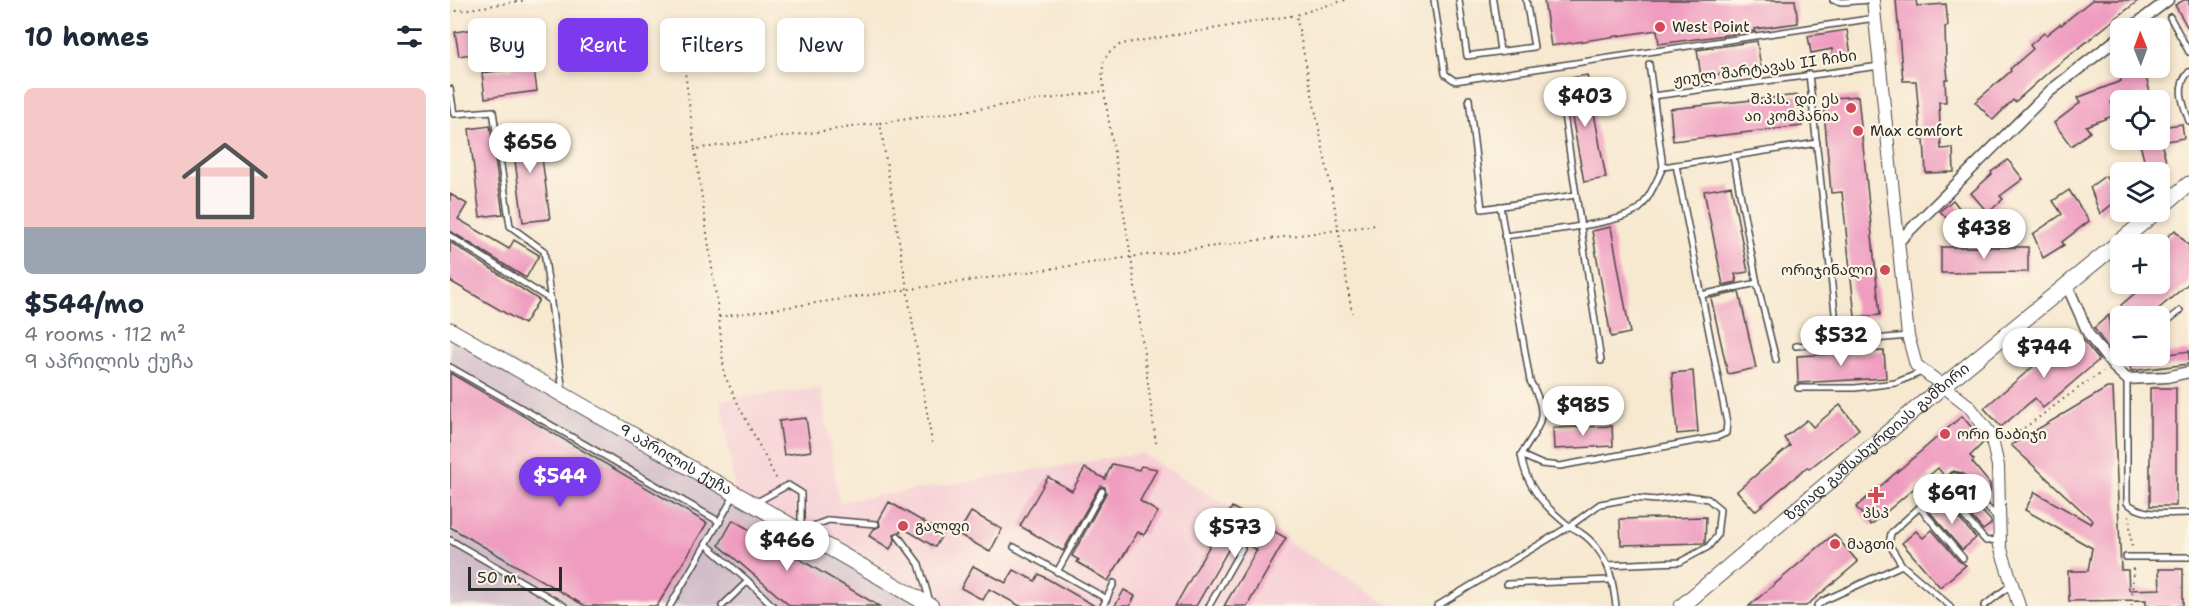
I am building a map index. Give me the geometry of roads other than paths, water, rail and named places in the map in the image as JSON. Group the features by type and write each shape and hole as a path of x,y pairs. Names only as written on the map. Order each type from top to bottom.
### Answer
{"main road":[{"path":"2170,200 2189,184"},
{"name":"ზვიად გამსახურდიას გამზირი","path":"1682,606 1942,386 2144,222"},
{"name":"9 აპრილის ქუჩა","path":"450,330 931,606"}],"street":[{"path":"1872,0 1908,336 1916,365 1969,406 1991,435 1998,465 2000,540 2011,585 2019,606"},
{"path":"2144,18 2168,0"},
{"path":"1898,242 2050,90 2110,44"},
{"path":"2067,285 2089,335 2110,362"},
{"path":"2113,366 2127,378 2167,377 2189,372"}],"lane":[{"path":"1434,0 1445,74 1455,81 1875,18"},
{"path":"1459,0 1467,56 1534,47 1526,0"},
{"path":"1493,0 1500,51"},
{"path":"1833,0 1842,2 1872,0"},
{"path":"2170,17 2189,52"},
{"path":"1504,236 1623,218 1640,208 1663,167 1649,64"},
{"name":"ჟიულ შარტავას II ჩიხი","path":"1653,96 1880,66"},
{"path":"2189,72 2181,84 2181,97 2189,121"},
{"path":"1809,74 1835,313"},
{"path":"1560,88 1601,361"},
{"path":"450,89 454,114 493,111 510,226 544,251 563,395"},
{"path":"1469,99 1482,209 1576,195"},
{"path":"1663,167 1817,143"},
{"path":"1733,156 1757,283 1776,360"},
{"path":"1521,455 1541,464 1560,466 1717,437 1726,433 1727,423 1676,165"},
{"path":"1500,206 1530,381 1542,407 1542,416 1521,455 1524,474 1543,503 1581,533 1597,549 1607,565 1616,606"},
{"path":"450,236 549,299"},
{"path":"1701,294 1757,283"},
{"path":"2170,319 2180,311"},
{"path":"1796,346 1908,336"},
{"path":"450,367 720,522"},
{"path":"1798,388 1855,388 1895,383 1924,371"},
{"path":"2127,378 2127,503 2147,513 2189,513"},
{"path":"1950,606 1902,565 1889,544 1892,533 1954,476 1959,477 2000,521"},
{"path":"753,504 788,485 801,493 801,531 829,520 876,524"},
{"path":"1940,489 1986,541 2000,540"},
{"path":"1057,572 1102,491"},
{"path":"670,606 735,494"},
{"path":"1437,606 1570,526 1600,504 1633,498 1656,500 1689,496 1708,499 1720,509 1717,536 1708,547 1680,562 1607,565"},
{"path":"1920,508 1963,558"},
{"path":"898,536 919,564 931,606"},
{"path":"450,540 564,606"},
{"path":"706,544 773,606"},
{"path":"1014,547 1107,599"},
{"path":"1209,606 1242,548"},
{"path":"2126,557 2189,557"},
{"path":"1816,606 1822,601 1902,565"},
{"path":"1507,584 1612,580"},
{"path":"722,606 748,581"},
{"path":"1103,606 1114,583"},
{"path":"1984,606 2011,585"}],"place":[{"name":"West Point","path":"1660,27"},
{"name":"შ.პ.ს. დი ეს აი კომპანია","path":"1851,108"},
{"name":"Max comfort","path":"1858,131"},
{"name":"ორიჯინალი","path":"1885,270"},
{"name":"ორი ნაბიჯი","path":"1945,434"},
{"name":"პსპ","path":"1876,495"},
{"name":"გალფი","path":"903,526"},
{"name":"მაგთი","path":"1835,544"}]}
